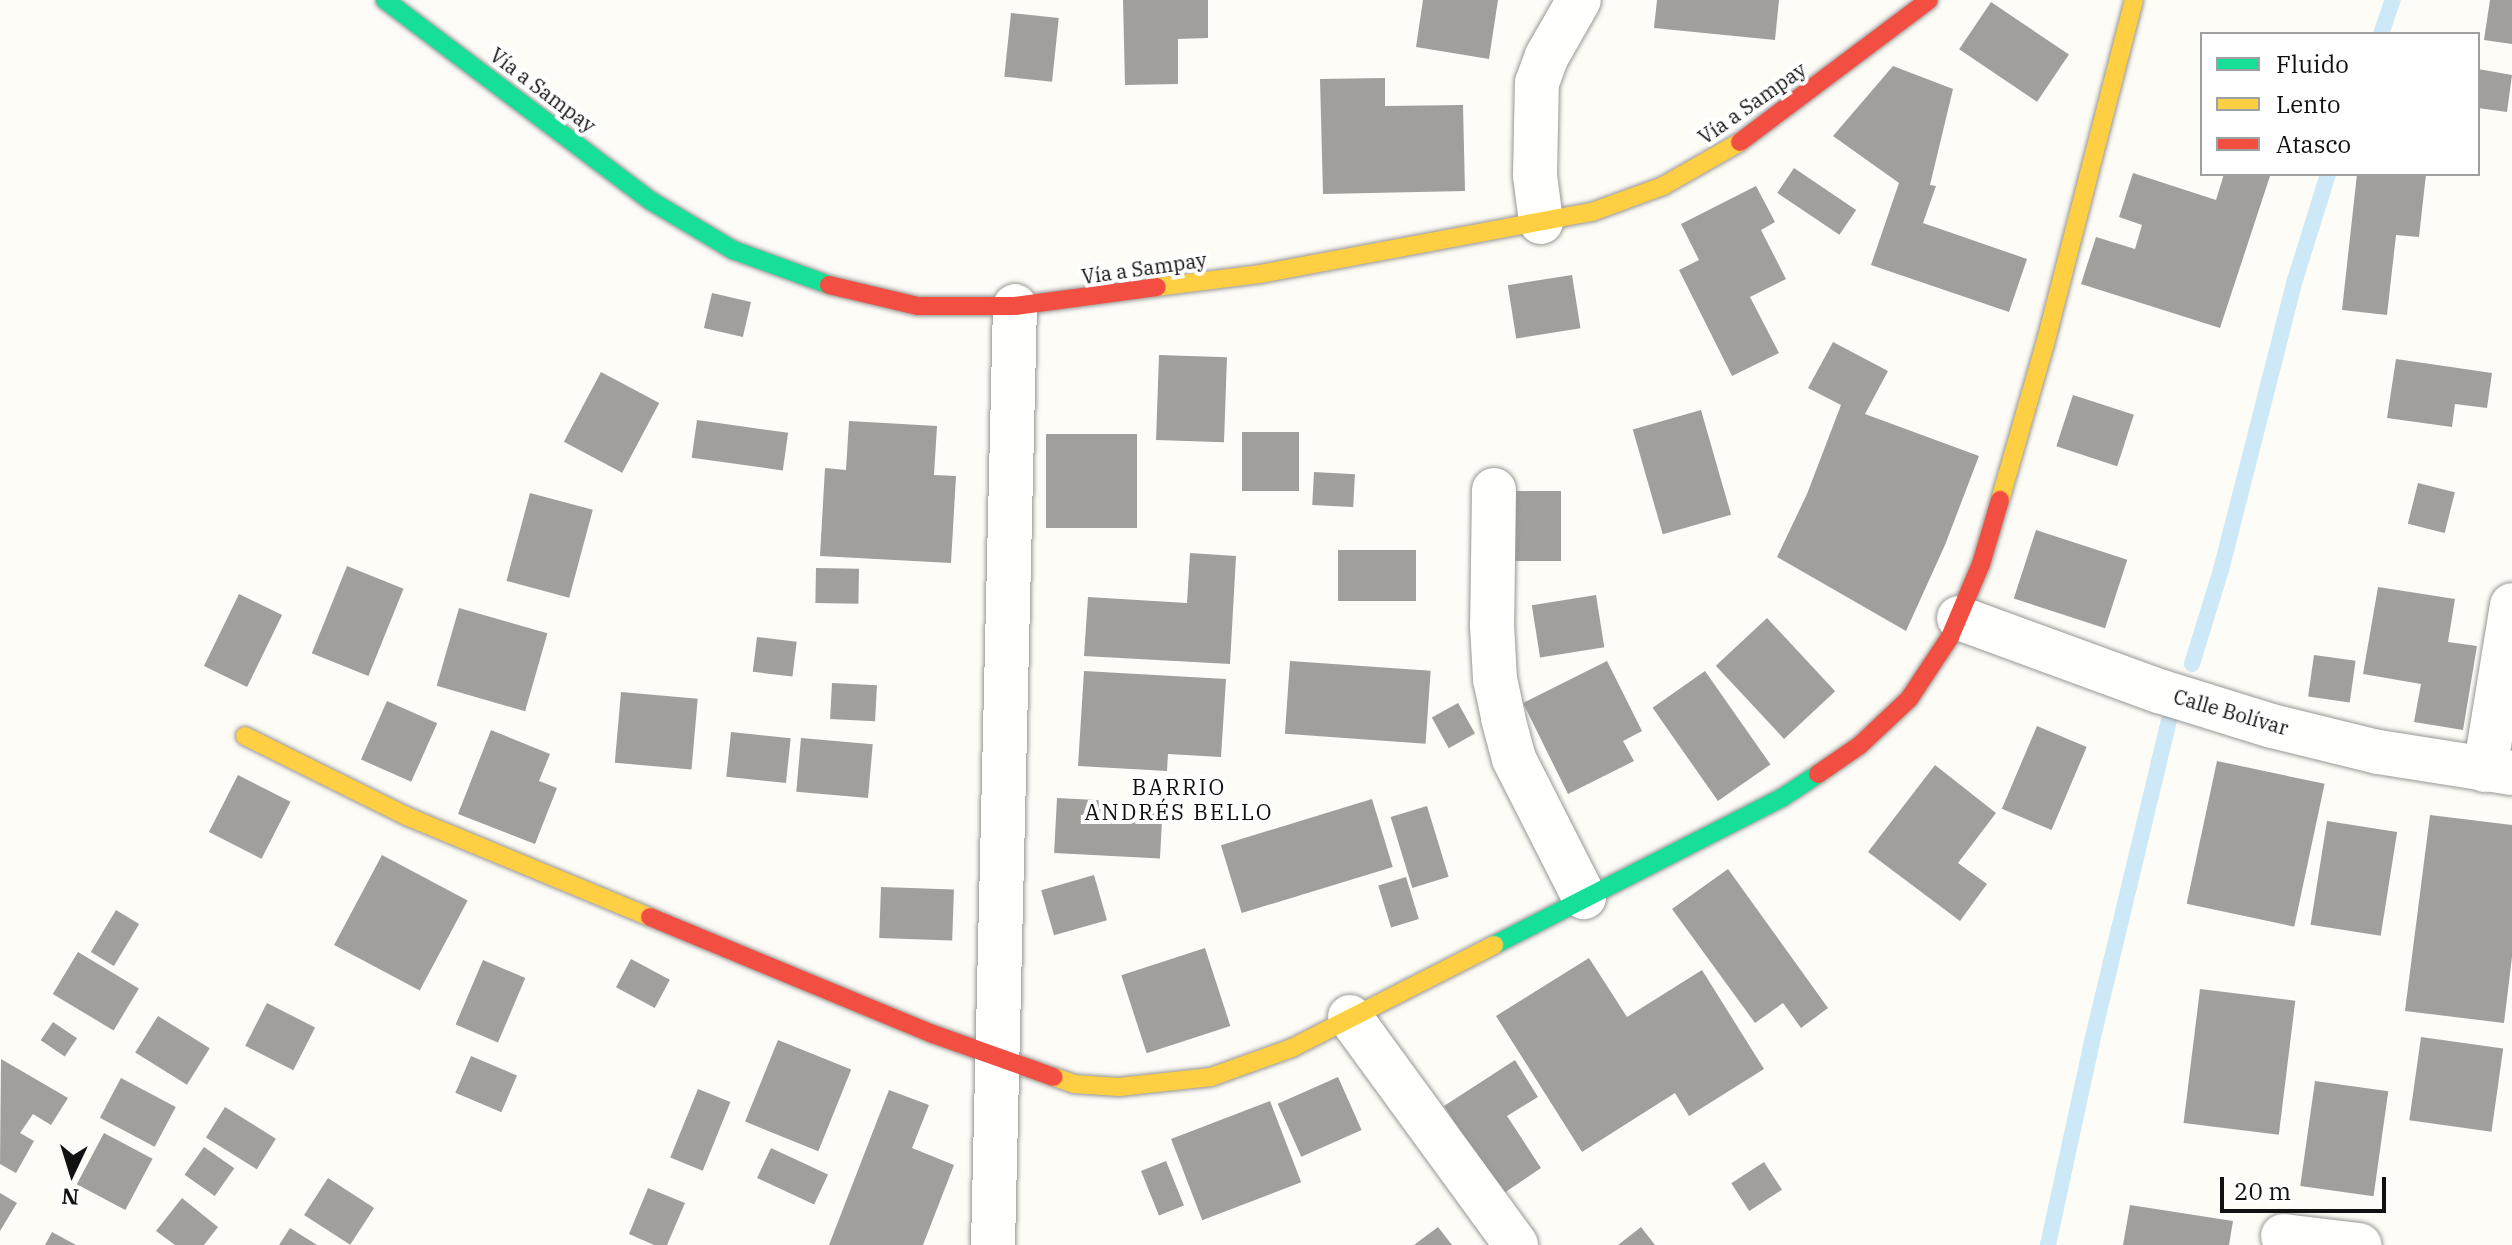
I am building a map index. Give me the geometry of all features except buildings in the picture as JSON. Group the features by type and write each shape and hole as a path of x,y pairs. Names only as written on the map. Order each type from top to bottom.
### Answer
{"street":[{"name":"Vía a Sampay","path":"385,0 651,201 733,250 811,281 918,306 1015,306 1260,274 1592,212 1663,186 1746,139 1929,0"},
{"path":"1541,222 1535,175 1537,83 1547,56 1579,0"},
{"path":"245,736 406,816 997,1059 1074,1084 1119,1087 1211,1077 1292,1048 1783,797 1860,745 1909,699 1950,637 1981,564 2045,344 2134,0"},
{"path":"993,1245 1015,306"},
{"path":"1494,490 1492,625 1495,679 1503,718 1514,759 1584,897"},
{"path":"2499,772 2512,605"},
{"name":"Calle Bolívar","path":"1959,618 2159,691 2272,726 2378,752 2499,772"},
{"path":"1350,1017 1516,1245"},
{"path":"2283,1236 2359,1245"}],"waterway":[{"path":"2382,32 2393,0"},
{"path":"2192,664 2221,570 2295,280 2327,176"},
{"path":"2048,1245 2092,1041 2169,721"}],"traffic: fast":[{"path":"385,0 651,201 733,250 829,285"},
{"path":"1494,945 1783,797 1818,774"}],"traffic: slow":[{"path":"2000,500 2045,344 2134,0"},
{"path":"1157,287 1260,274 1592,212 1663,186 1740,142"},
{"path":"245,736 406,816 650,917"},
{"path":"1054,1077 1074,1084 1119,1087 1211,1077 1292,1048 1494,945"}],"traffic: jam":[{"path":"1740,142 1929,0"},
{"path":"829,285 918,306 1015,306 1157,287"},
{"path":"1818,774 1860,745 1909,699 1950,637 1981,564 2000,500"},
{"path":"650,917 933,1034 1054,1077"}],"district":[{"name":"BARRIO ANDRÉS BELLO","path":"1179,798"}]}
